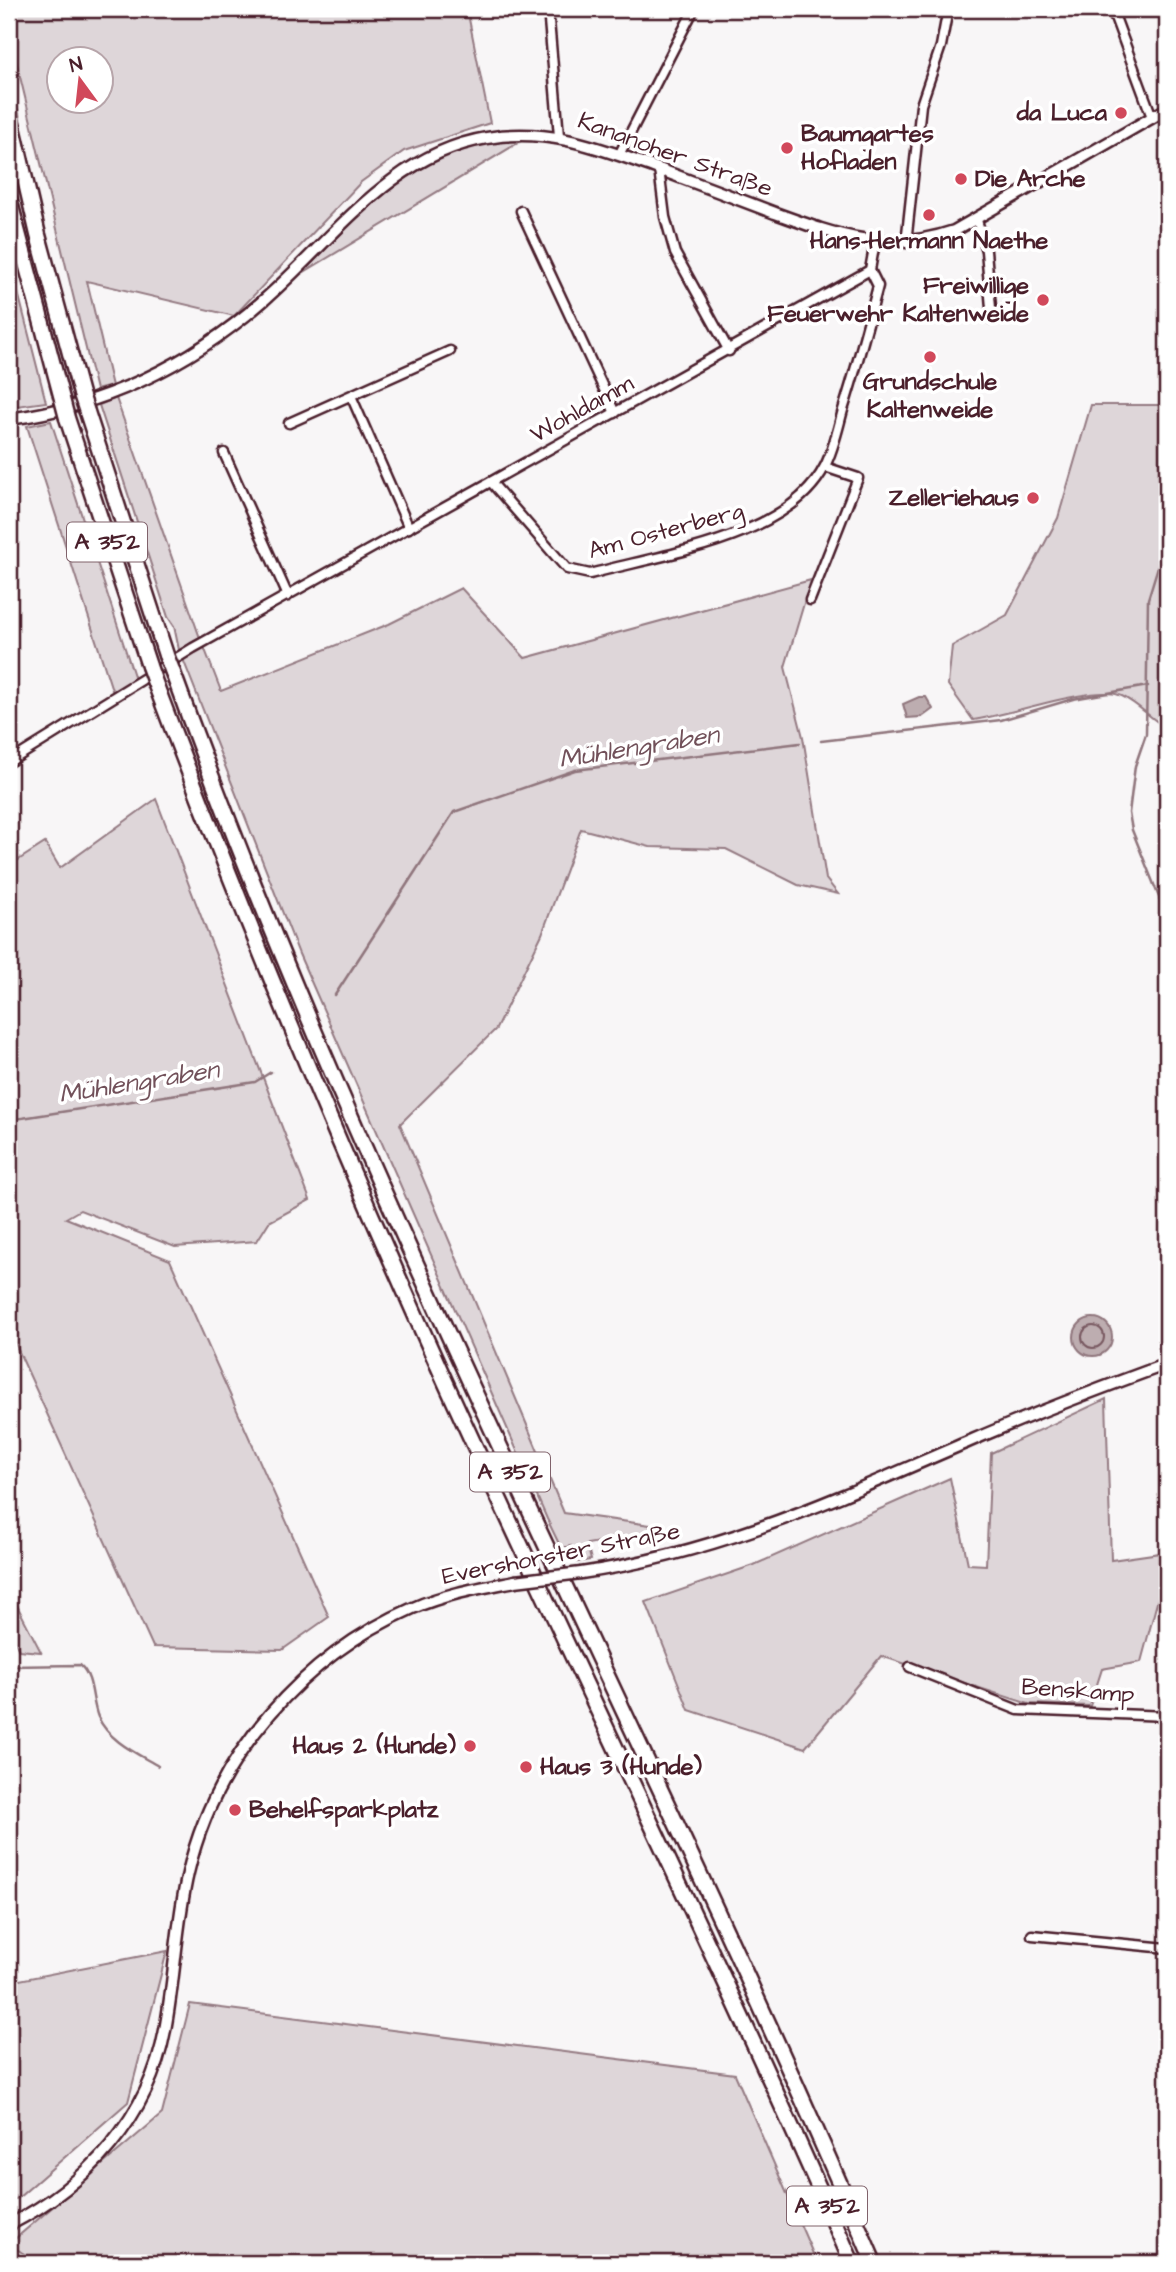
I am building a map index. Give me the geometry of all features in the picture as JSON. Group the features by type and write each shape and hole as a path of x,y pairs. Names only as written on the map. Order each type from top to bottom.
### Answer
{"highway":[{"name":"A 352","path":"9,110 38,235 81,394 166,655 274,939 368,1158 874,2263"},
{"name":"A 352","path":"9,199 67,418 149,666 256,946 360,1191 458,1408 665,1849 852,2263"}],"street":[{"path":"548,9 559,136"},
{"path":"619,155 694,9"},
{"path":"906,243 921,105 939,54 948,9"},
{"path":"1112,9 1152,117"},
{"name":"Kananoher Straße","path":"9,419 73,408 103,397 196,352 266,298 372,195 431,156 484,138 518,133 559,136 659,169 840,236 875,242 906,243 942,235 977,220 1167,109"},
{"path":"659,169 665,217 675,253 729,351"},
{"path":"521,211 615,413"},
{"path":"977,220 986,251 992,318"},
{"path":"870,270 875,242"},
{"name":"Wohldamm","path":"9,760 193,648 870,270"},
{"name":"Am Osterberg","path":"491,482 567,569 590,574 754,529 799,501 825,467 878,286 870,270"},
{"path":"289,423 352,398 357,391 450,351"},
{"path":"352,398 409,528"},
{"path":"225,453 288,596"},
{"path":"810,600 858,478 825,467"},
{"name":"Evershorster Straße","path":"9,2225 79,2178 114,2142 136,2110 158,2060 165,2032 182,1908 196,1842 222,1782 261,1724 309,1675 337,1652 386,1621 438,1598 515,1581 581,1573 669,1557 757,1531 848,1496 1067,1400 1167,1364"},
{"name":"Benskamp","path":"910,1667 1018,1710 1167,1716"},
{"path":"1032,1935 1167,1948"}],"shaded area":[{"path":"9,9 467,9 490,123 404,151 361,182 234,316 87,281 112,386 96,390 15,56"},
{"path":"528,137 301,274 357,218 398,183 421,169 469,148"},
{"path":"9,257 46,402 9,407"},
{"path":"116,398 200,638 179,650 174,626 168,617 99,405"},
{"path":"1091,405 1167,405 1167,703 1159,723 1124,697 1106,693 1069,697 973,720 948,685 952,646 1007,615 1058,518"},
{"path":"51,421 135,679 113,693 27,426"},
{"path":"811,580 785,667 803,737 826,879 838,894 798,885 726,849 650,847 581,829 542,934 496,1029 400,1124 564,1513 650,1525 653,1533 587,1544 591,1560 578,1562 571,1546 561,1548 547,1519 299,954 183,659 204,647 221,691 389,624 461,588 525,658"},
{"path":"156,799 310,1200 269,1222 257,1241 175,1247 80,1210 66,1218 170,1260 329,1617 282,1650 153,1647 9,1330 9,866 45,843 60,868"},
{"path":"1106,1399 1111,1560 1167,1552 1167,1565 1141,1662 1102,1669 1090,1706 1029,1704 881,1656 805,1748 689,1710 646,1602 754,1565 950,1478 968,1564 986,1565 991,1453"},
{"path":"9,1590 41,1652 19,1650 9,1631"},
{"path":"167,1951 128,2102 18,2198 9,2201 9,1982"},
{"path":"190,2004 735,2074 817,2263 38,2263 9,2244 162,2114"}],"water":[{"path":"926,697 933,709 922,717 907,718 903,704"},
{"path":"1093,1318 1106,1324 1112,1337 1106,1350 1093,1356 1080,1350 1074,1337 1080,1324"}],"waterway":[{"path":"1167,537 1148,599 1146,734 1135,766 1129,813 1132,830 1167,917"},
{"name":"Mühlengraben","path":"821,741 1001,720 1073,699 1148,686"},
{"name":"Mühlengraben","path":"335,995 454,812 575,770 800,743"},
{"path":"1167,975 1161,1019 1167,1063"},
{"name":"Mühlengraben","path":"9,1120 255,1082 271,1072"},
{"path":"9,1666 80,1665 88,1676 98,1717 109,1733 124,1746 158,1766"}],"place":[{"name":"da Luca","path":"1121,113"},
{"name":"Baumgartes Hofladen","path":"787,148"},
{"name":"Die Arche","path":"961,179"},
{"name":"Hans-Hermann Naethe","path":"929,215"},
{"name":"Freiwillige Feuerwehr Kaltenweide","path":"1043,300"},
{"name":"Grundschule Kaltenweide","path":"930,357"},
{"name":"Zelleriehaus","path":"1033,498"},
{"name":"Haus 2 (Hunde)","path":"470,1746"},
{"name":"Haus 3 (Hunde)","path":"526,1767"},
{"name":"Behelfsparkplatz","path":"235,1810"}]}
